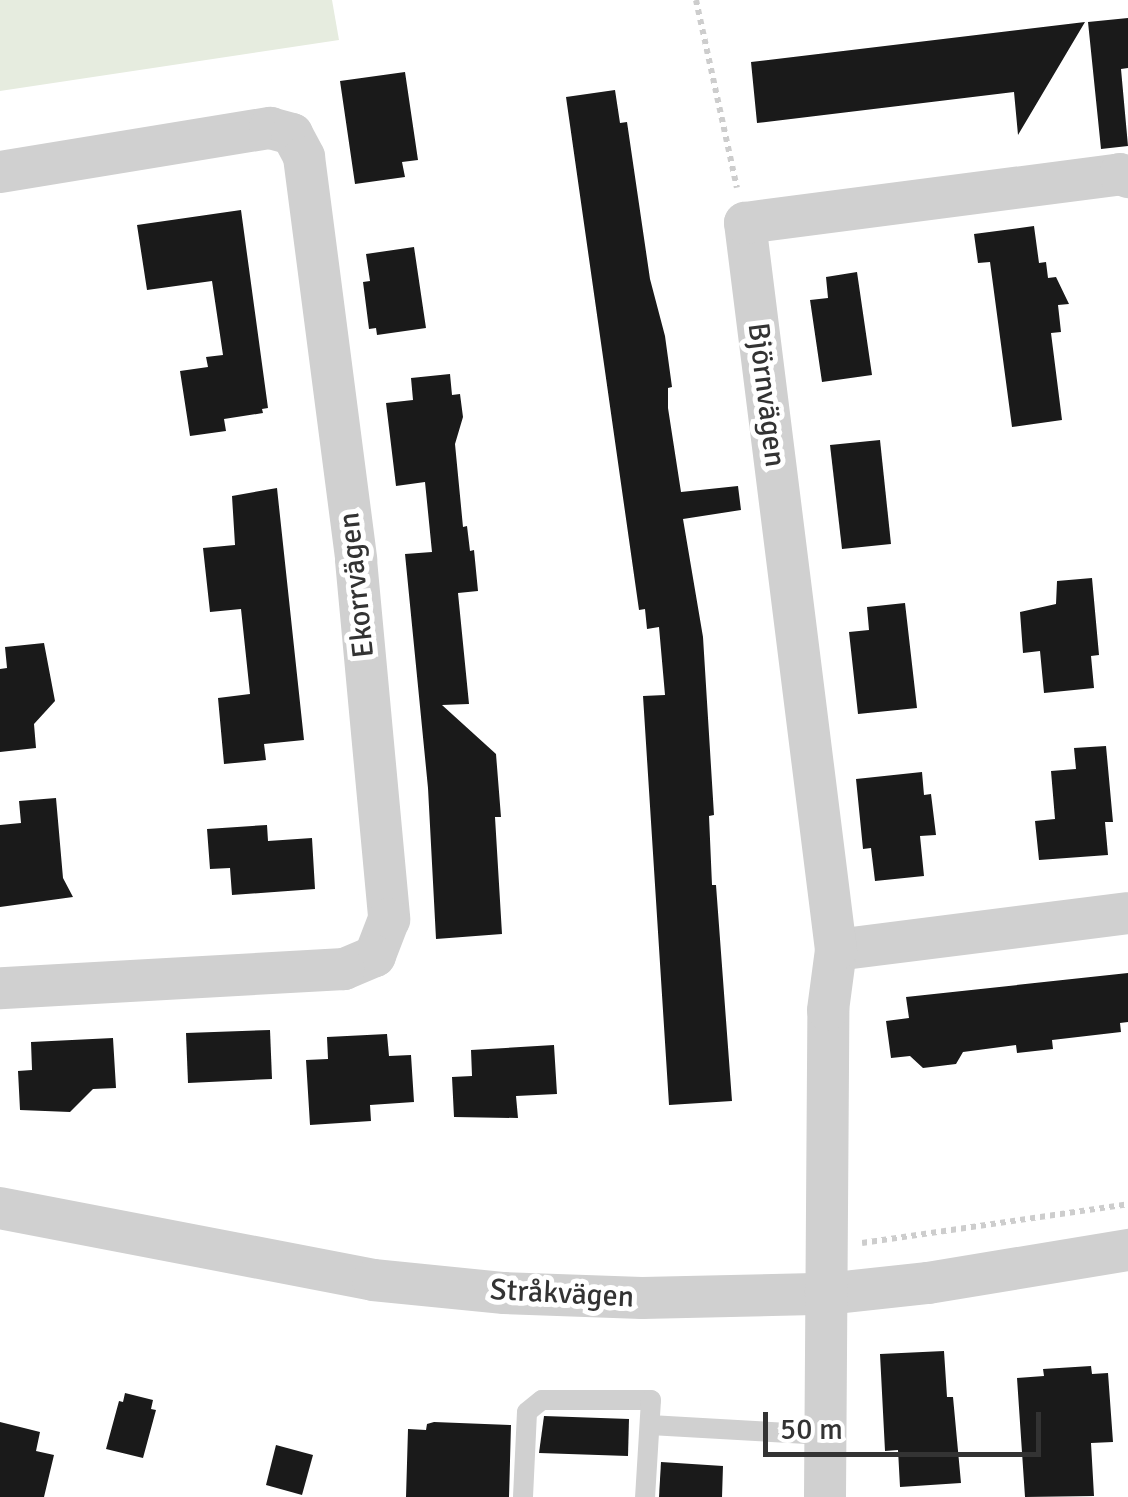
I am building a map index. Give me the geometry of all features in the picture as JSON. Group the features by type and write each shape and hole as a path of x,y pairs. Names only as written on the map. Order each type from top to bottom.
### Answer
{"street":[{"name":"Ekorrvägen","path":"0,172 270,128 292,134 304,157 356,560 389,919 375,956 344,969 0,988"},
{"path":"744,224 1120,174 1128,177"},
{"name":"Björnvägen","path":"744,224 836,950 828,1010 825,1497"},
{"path":"836,950 1128,913"},
{"name":"Stråkvägen","path":"0,1208 373,1280 504,1293 642,1298 825,1294 928,1283 1128,1250"}],"lane":[{"path":"523,1497 527,1412 542,1400 651,1400 645,1497"},
{"path":"650,1425 825,1435"}],"path":[{"path":"696,0 744,224"},
{"path":"824,1248 1128,1204"}],"shaded area":[{"path":"0,0 332,0 339,40 0,91"}],"building":[{"path":"1128,18 1128,68 1121,69 1128,146 1101,149 1088,22"},
{"path":"1085,22 1018,135 1014,92 757,123 751,62"},
{"path":"405,72 418,160 402,162 405,177 355,184 340,81"},
{"path":"615,90 620,123 627,122 650,279 665,336 672,387 668,388 668,408 681,492 738,486 741,510 683,519 703,637 714,815 709,816 712,885 716,885 732,1101 669,1105 643,696 665,695 659,627 647,629 645,609 639,610 566,97"},
{"path":"241,210 268,408 262,409 263,413 224,419 226,431 190,436 180,371 208,367 206,357 223,355 212,281 147,290 137,225"},
{"path":"1034,226 1039,263 1046,262 1048,278 1056,277 1069,304 1058,305 1061,332 1051,333 1062,420 1012,427 990,262 978,263 974,234"},
{"path":"414,247 426,328 377,335 376,328 369,329 363,282 370,281 366,254"},
{"path":"857,272 872,375 822,382 810,300 828,298 826,277"},
{"path":"450,374 452,395 460,394 463,417 455,444 463,527 467,526 470,551 474,550 478,591 458,593 469,704 442,705 496,754 501,817 495,817 502,934 436,939 428,788 405,554 432,552 425,482 396,486 386,403 413,400 411,378"},
{"path":"880,440 891,544 842,549 830,445"},
{"path":"277,488 304,740 264,744 266,760 224,764 218,698 250,694 241,609 210,612 203,548 235,545 232,496"},
{"path":"1092,578 1099,655 1091,656 1094,688 1044,693 1040,651 1023,653 1020,612 1056,604 1057,581"},
{"path":"905,603 917,708 858,714 849,632 869,630 867,607"},
{"path":"44,643 55,701 34,724 36,748 0,752 0,669 7,668 5,647"},
{"path":"1106,746 1113,822 1105,822 1108,855 1039,860 1035,821 1055,819 1051,771 1076,769 1074,748"},
{"path":"922,772 924,795 931,794 936,835 920,836 924,876 875,881 871,848 863,849 856,779"},
{"path":"56,798 63,878 73,897 0,907 0,825 21,823 19,801"},
{"path":"267,825 268,841 312,838 315,889 232,895 230,868 210,869 207,829"},
{"path":"1128,973 1128,1022 1120,1023 1121,1032 1052,1040 1053,1049 1017,1053 1016,1045 963,1052 956,1064 923,1068 910,1056 891,1058 886,1021 909,1018 906,997"},
{"path":"270,1030 272,1079 188,1083 186,1033"},
{"path":"387,1034 389,1056 411,1055 414,1102 370,1105 371,1121 310,1125 306,1060 328,1059 327,1037"},
{"path":"113,1038 116,1088 93,1089 70,1112 20,1110 18,1071 32,1070 31,1042"},
{"path":"554,1045 557,1094 516,1096 518,1118 454,1117 452,1077 472,1076 471,1050"},
{"path":"944,1351 947,1397 953,1397 961,1483 900,1487 898,1450 885,1451 880,1354"},
{"path":"1091,1366 1092,1374 1108,1373 1113,1442 1091,1443 1094,1496 1025,1497 1017,1378 1044,1376 1043,1369"},
{"path":"125,1393 153,1400 151,1409 156,1410 143,1458 106,1449 119,1401 123,1402"},
{"path":"544,1416 629,1419 628,1456 539,1453"},
{"path":"0,1422 40,1432 36,1451 54,1455 44,1497 0,1497"},
{"path":"427,1424 511,1425 509,1497 406,1497 408,1429 426,1430"},
{"path":"276,1445 313,1455 302,1495 266,1485"},
{"path":"661,1462 723,1466 722,1497 659,1497"}]}
